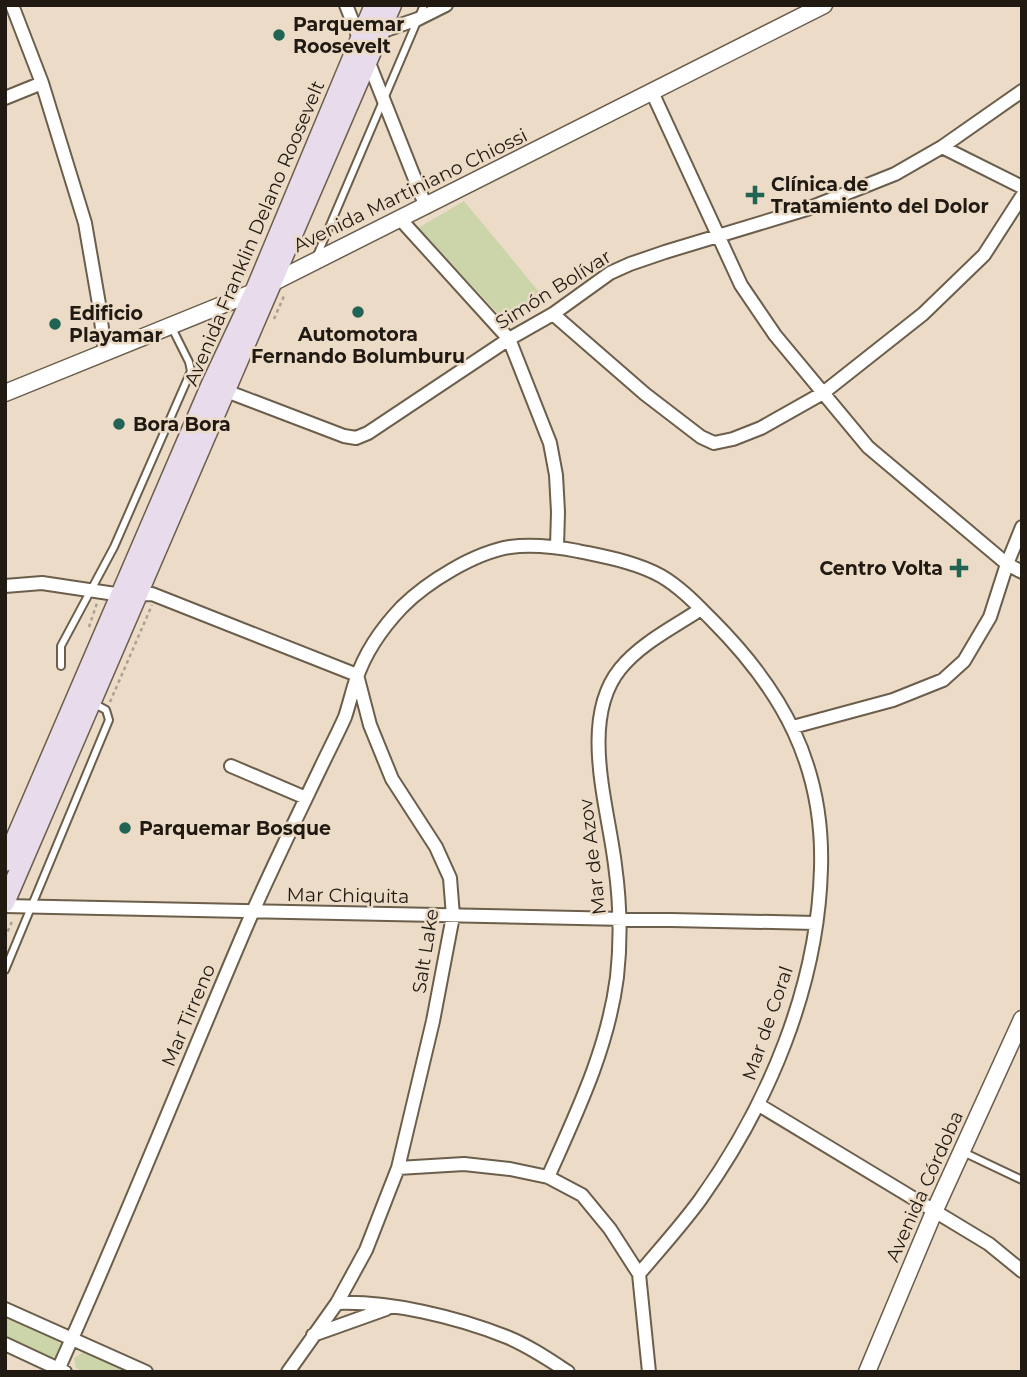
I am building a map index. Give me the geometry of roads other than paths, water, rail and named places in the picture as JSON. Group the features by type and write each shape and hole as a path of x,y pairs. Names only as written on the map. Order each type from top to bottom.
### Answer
{"main road":[{"name":"Avenida Franklin Delano Roosevelt","path":"5,905 18,836 92,702 210,386 254,292 374,5"},
{"name":"Avenida Franklin Delano Roosevelt","path":"5,862 226,391 392,5"}],"street":[{"path":"12,5 42,83 85,223 105,353"},
{"path":"346,5 426,207"},
{"path":"380,32 418,19 446,5"},
{"name":"Avenida Martiniano Chiossi","path":"5,393 254,292 824,5"},
{"path":"5,98 42,83"},
{"name":"Simón Bolívar","path":"226,391 344,436 356,438 368,433 509,339 630,264 807,209 895,174 942,147 1022,91"},
{"path":"652,92 717,236 748,295 775,335 868,447 1007,564 1022,572"},
{"path":"942,147 1022,187"},
{"path":"553,314 645,394 701,437 713,443 733,439 761,428 822,393 923,314 984,254 1022,196"},
{"path":"401,220 509,339 550,443 556,475 557,547"},
{"path":"793,727 893,700 943,680 964,661 990,617 1022,527"},
{"name":"Mar de Coral","path":"357,675 376,638 401,608 427,585 468,561 510,547 557,547 638,566 661,576 682,592 727,635 770,687 793,727 811,772 819,814 821,867 816,923 804,983 789,1031 758,1105 736,1144 699,1201 639,1275"},
{"path":"5,586 42,583 130,595 152,594 357,675"},
{"name":"Mar de Azov","path":"548,1177 592,1078 608,1030 617,975 619,920 616,868 600,774 599,736 603,702 618,671 635,652 701,609"},
{"name":"Mar Tirreno","path":"60,1371 252,912 345,715 357,675"},
{"name":"Salt Lake","path":"288,1372 337,1303 366,1250 398,1168 433,1021 453,916 450,878 436,847 392,779 370,725 357,675"},
{"path":"231,766 306,798"},
{"name":"Mar Chiquita","path":"5,905 816,923"},
{"name":"Avenida Córdoba","path":"867,1372 934,1212 1022,1018"},
{"path":"758,1105 989,1244 1022,1270"},
{"path":"398,1168 464,1164 510,1169 548,1177 582,1195 610,1229 639,1275 649,1372"},
{"path":"358,1302 358,1319"},
{"path":"337,1303 358,1302 455,1320 507,1337 538,1352 568,1372"},
{"path":"313,1335 390,1307"},
{"path":"5,1310 146,1372"},
{"path":"5,1344 60,1371"}],"lane":[{"path":"314,261 424,5"},
{"path":"61,666 61,646 120,534 191,371 171,326"},
{"path":"5,970 109,720 106,710 92,702"},
{"path":"962,1151 1022,1180"}],"place":[{"name":"Parquemar Roosevelt","path":"279,35"},
{"name":"Clínica de Tratamiento del Dolor","path":"755,195"},
{"name":"Automotora Fernando Bolumburu","path":"358,312"},
{"name":"Edificio Playamar","path":"55,324"},
{"name":"Bora Bora","path":"119,424"},
{"name":"Centro Volta","path":"959,568"},
{"name":"Parquemar Bosque","path":"125,828"}]}
